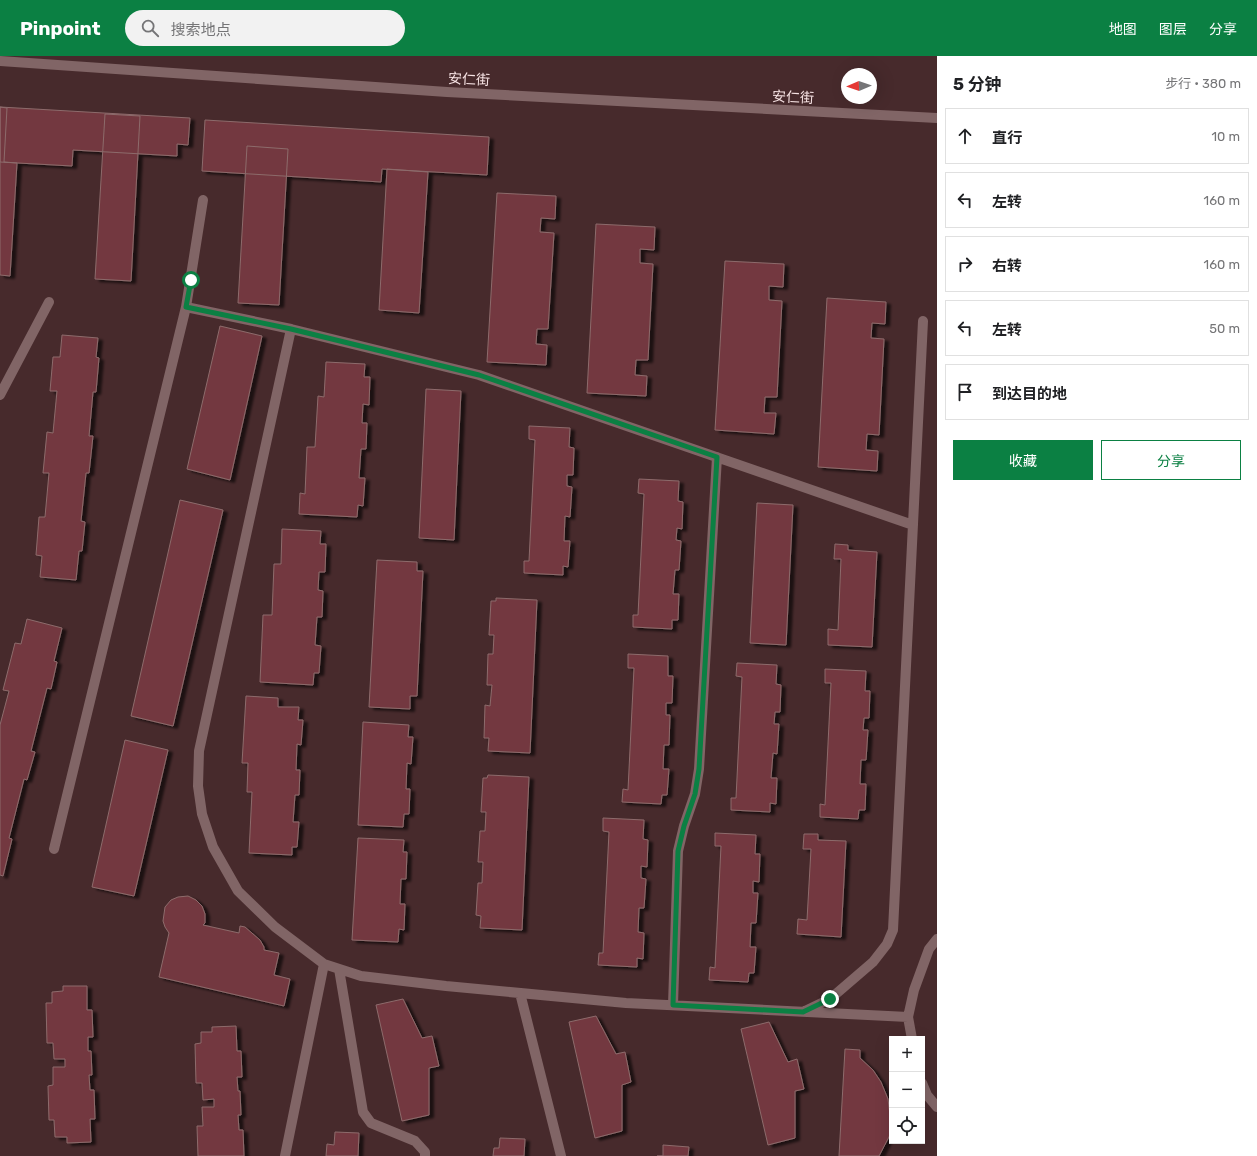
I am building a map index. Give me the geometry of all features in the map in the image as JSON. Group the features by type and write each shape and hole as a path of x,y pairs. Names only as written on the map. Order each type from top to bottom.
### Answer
{"street":[{"name":"安仁街","path":"0,61 447,92 937,118"},
{"path":"54,849 186,307 203,200"},
{"path":"0,395 49,302"},
{"path":"186,307 291,329 479,375 913,525"},
{"path":"803,1012 830,999 873,962 887,944 893,930 923,321"},
{"path":"291,329 199,751 198,786 202,814 213,847 238,891 275,927 324,964 361,976 446,986 626,1003 908,1017"},
{"path":"673,1005 678,851 684,826 695,794 699,769 717,457"},
{"path":"911,1036 908,1017 914,990 929,950 937,939"},
{"path":"285,1156 324,964"},
{"path":"339,968 363,1112 371,1123 415,1141 425,1152 425,1156"},
{"path":"520,993 561,1156"},
{"path":"925,1091 937,1107"}],"building":[{"path":"0,107 7,108 4,162 17,163 10,276 0,275"},
{"path":"0,107 190,118 188,145 177,144 177,156 73,150 72,166 0,162"},
{"path":"105,114 140,116 131,281 95,279"},
{"path":"205,120 489,137 487,175 382,169 381,182 202,171"},
{"path":"247,146 288,149 279,305 238,303"},
{"path":"387,169 428,172 419,313 379,310"},
{"path":"497,193 556,196 555,219 541,218 540,232 554,233 548,329 537,329 536,344 547,345 546,365 487,362"},
{"path":"596,224 655,227 654,250 640,249 640,263 653,264 648,360 636,360 635,375 647,376 646,396 587,393"},
{"path":"725,261 784,264 783,287 769,286 769,300 782,301 777,397 765,397 764,413 776,413 774,434 715,430"},
{"path":"827,298 886,302 885,324 872,323 871,338 884,339 879,435 867,434 866,450 878,451 877,471 818,467"},
{"path":"220,326 262,336 230,480 187,469"},
{"path":"62,335 98,338 96,357 99,358 96,392 93,392 89,436 93,436 89,473 86,473 81,521 85,522 82,551 79,551 76,580 40,577 42,556 36,555 39,517 45,517 49,473 43,473 47,432 53,433 57,391 50,391 53,357 60,357"},
{"path":"326,362 365,364 364,377 370,377 369,405 363,404 362,423 367,423 366,449 361,449 359,478 365,478 363,506 358,505 357,517 299,514 300,493 305,494 307,447 315,447 318,396 324,397"},
{"path":"426,389 461,391 454,540 419,538"},
{"path":"529,426 570,428 569,447 574,448 573,475 567,475 567,486 572,487 570,517 565,516 564,541 570,541 568,567 563,566 563,575 524,573 524,561 529,561 535,440 529,439"},
{"path":"639,479 679,481 678,501 683,502 682,529 677,528 676,540 681,541 679,570 675,570 673,594 679,594 678,620 672,620 672,629 633,627 633,615 638,615 644,494 638,493"},
{"path":"180,500 223,510 173,726 131,716"},
{"path":"757,503 793,505 786,645 750,643"},
{"path":"282,529 321,531 320,544 326,544 325,572 319,572 318,590 323,591 322,617 317,617 315,645 321,646 319,673 314,673 313,685 260,682 263,615 272,615 274,564 281,564"},
{"path":"835,544 848,545 848,550 877,552 872,647 828,645 828,629 838,630 841,559 834,559"},
{"path":"377,560 417,562 417,571 423,571 417,696 410,696 410,709 369,707"},
{"path":"496,598 537,600 530,753 488,751 489,738 484,738 485,705 490,706 492,685 487,685 488,654 493,654 494,635 489,635 491,601 496,601"},
{"path":"27,619 62,628 54,661 57,662 51,689 47,688 31,751 35,752 27,780 24,779 9,838 12,839 3,876 0,875 0,725 9,691 3,690 15,643 21,644"},
{"path":"628,654 668,656 668,676 673,676 672,703 666,703 666,715 670,715 669,745 664,745 663,769 669,769 667,795 662,795 661,804 622,802 623,789 628,790 634,668 628,668"},
{"path":"737,663 777,665 776,684 781,685 780,712 775,712 774,724 779,724 777,754 773,753 771,778 777,778 776,804 770,803 770,812 731,810 731,798 736,798 742,677 736,676"},
{"path":"825,669 866,671 865,691 870,691 869,718 864,718 863,730 868,730 866,760 861,760 860,784 866,784 865,810 859,810 858,819 820,817 820,804 825,805 831,683 825,683"},
{"path":"246,696 278,698 278,707 299,707 298,720 303,720 301,745 297,744 296,770 300,770 299,795 295,795 293,822 299,822 297,847 292,847 292,855 249,853 252,792 247,792 248,763 242,763"},
{"path":"363,722 409,725 408,737 413,737 411,764 407,763 406,789 410,789 409,814 404,814 403,827 358,825"},
{"path":"125,740 168,750 134,896 92,887"},
{"path":"488,775 529,777 522,930 480,928 481,916 476,915 478,883 482,883 483,862 478,862 480,831 485,831 486,812 481,812 483,778 487,778"},
{"path":"603,818 644,820 643,839 648,840 647,867 641,866 641,878 646,879 644,908 639,908 638,932 644,933 643,959 637,958 637,967 598,965 599,953 603,953 609,832 603,831"},
{"path":"715,833 756,835 755,854 760,854 759,882 753,881 753,893 758,893 756,923 751,923 750,947 756,947 754,973 749,973 748,982 709,980 710,967 715,968 721,846 715,846"},
{"path":"804,834 818,834 818,840 846,841 841,937 797,934 798,919 807,920 811,849 803,849"},
{"path":"358,838 404,840 403,852 407,852 406,879 401,879 400,904 405,904 404,930 399,929 398,942 352,940"},
{"path":"188,896 196,900 202,906 205,914 205,923 203,925 239,933 240,926 245,927 260,940 264,950 279,953 274,975 290,979 284,1006 159,977 169,933 163,921 165,907 171,900 178,897"},
{"path":"63,986 87,986 87,1010 92,1010 93,1037 88,1037 88,1051 91,1051 92,1075 89,1075 90,1090 94,1090 95,1119 90,1119 91,1142 67,1143 67,1137 55,1137 54,1120 49,1120 48,1086 53,1085 53,1067 65,1067 65,1059 54,1059 53,1043 47,1043 46,1003 52,1003 52,992 63,991"},
{"path":"403,999 422,1038 432,1036 439,1066 429,1068 429,1115 402,1121 376,1005"},
{"path":"596,1016 616,1054 625,1052 631,1082 622,1085 622,1131 595,1138 569,1022"},
{"path":"769,1022 788,1062 797,1059 804,1089 795,1091 795,1138 768,1145 741,1029"},
{"path":"236,1026 237,1051 241,1051 242,1077 237,1077 238,1091 240,1091 241,1115 238,1115 239,1130 243,1130 244,1156 198,1156 197,1126 203,1126 202,1107 214,1107 214,1099 203,1100 202,1083 196,1083 195,1044 201,1043 201,1032 212,1032 212,1027"},
{"path":"845,1049 860,1050 860,1058 873,1070 881,1082 888,1099 889,1137 879,1156 839,1156"},
{"path":"335,1132 359,1133 358,1156 326,1156 327,1144 334,1145"},
{"path":"500,1138 525,1139 524,1156 493,1156 494,1148 499,1148"},
{"path":"663,1145 689,1147 688,1156 663,1156"}],"route":[{"path":"191,280 186,307 291,329 479,375 717,457 699,769 695,794 684,826 678,851 673,1005 803,1012 830,999"}]}
